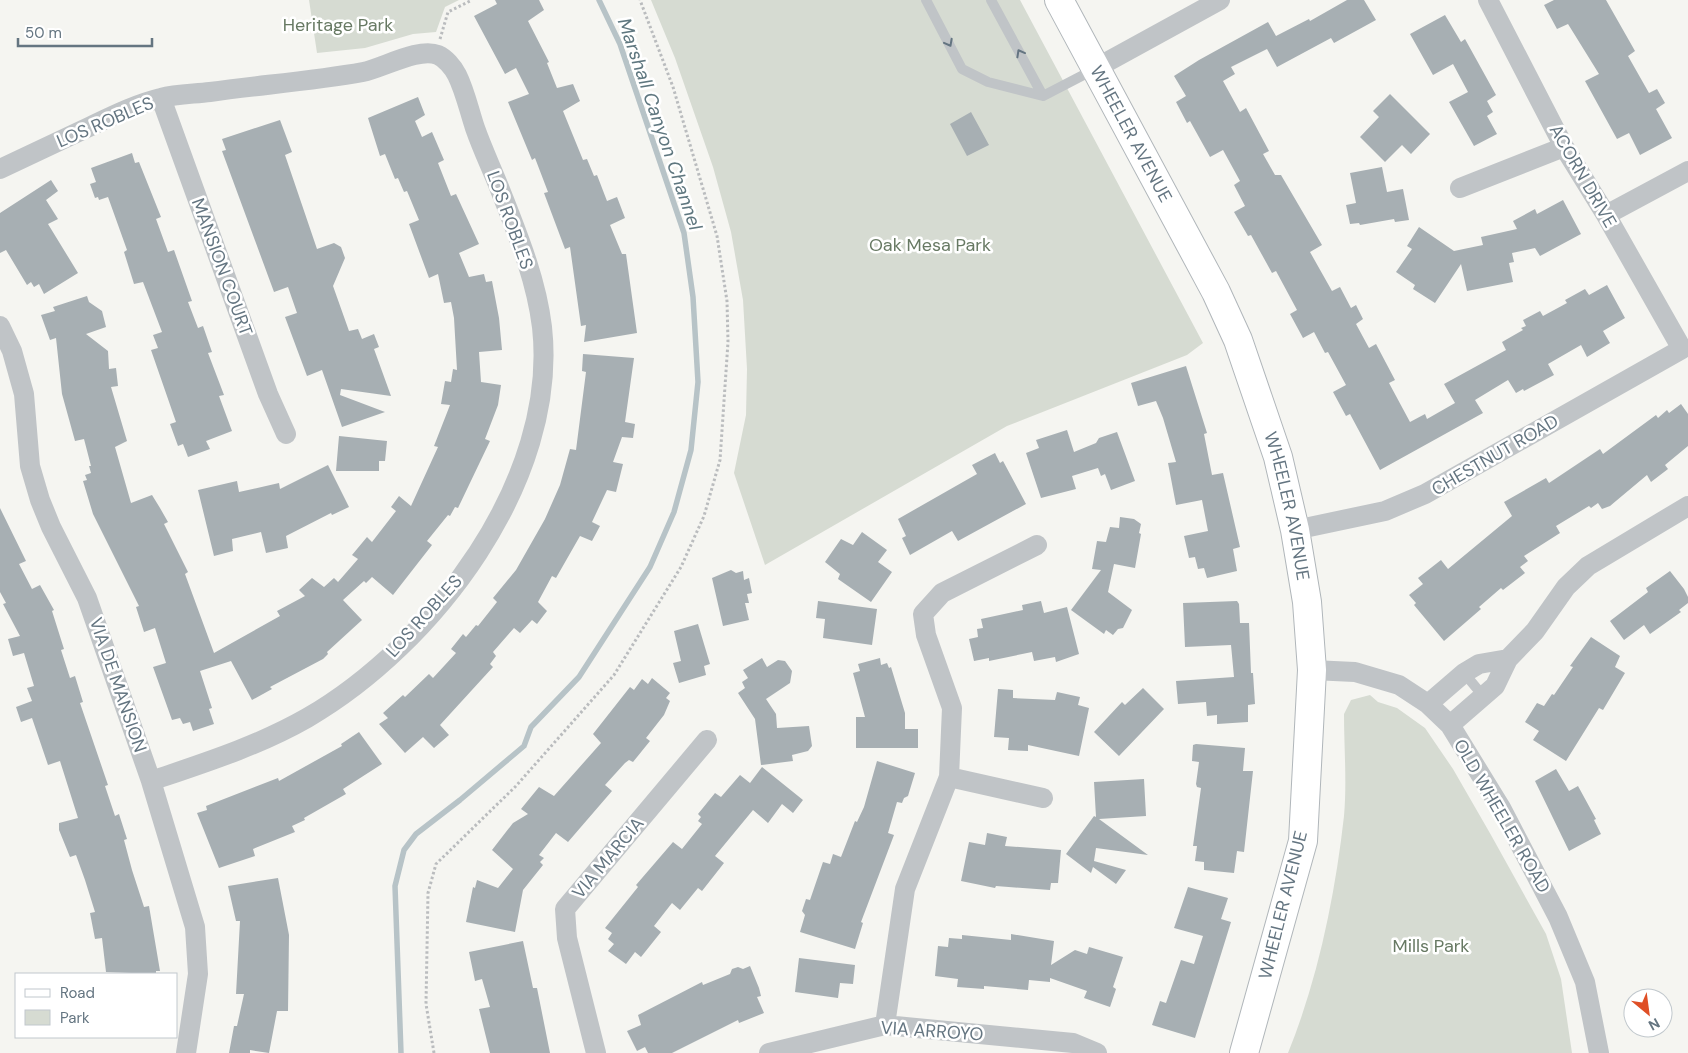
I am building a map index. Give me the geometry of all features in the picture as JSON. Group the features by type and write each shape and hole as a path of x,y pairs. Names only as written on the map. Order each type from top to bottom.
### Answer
{"main road":[{"name":"WHEELER AVENUE","path":"1059,0 1216,292 1238,340 1267,421 1295,530 1307,602 1312,670 1303,841 1244,1053"}],"street":[{"path":"1096,68 1220,0"},
{"name":"ACORN DRIVE","path":"1488,0 1564,147 1606,215 1682,349"},
{"name":"LOS ROBLES","path":"0,169 127,109 161,98 365,72 426,53 437,54 455,71 475,127 527,257 542,328 544,366 538,412 525,464 487,540 450,590 413,633 374,671 332,702 281,732 240,751 151,781"},
{"name":"MANSION COURT","path":"161,98 268,394 286,434"},
{"path":"1460,188 1564,147"},
{"path":"1606,215 1688,171"},
{"name":"VIA DE MANSION","path":"0,326 12,351 24,394 30,466 40,500 51,527 87,598 151,781 195,927 198,974 186,1053"},
{"name":"CHESTNUT ROAD","path":"1295,530 1385,511 1425,494 1682,349"},
{"path":"1450,725 1495,686 1508,659 1536,631 1566,587 1588,566 1688,506"},
{"path":"884,1025 905,889 949,778 952,708 926,635 923,614 942,593 1037,545"},
{"path":"1428,704 1464,673 1479,664 1508,659"},
{"name":"OLD WHEELER ROAD","path":"1312,670 1364,675 1399,685 1428,704 1450,725 1500,808 1558,917 1585,982 1599,1053"},
{"name":"VIA MARCIA","path":"596,1053 567,938 565,909 707,740"},
{"path":"949,778 1043,798"},
{"name":"VIA ARROYO","path":"769,1053 884,1025 1073,1043 1097,1053"}],"lane":[{"path":"926,0 962,69 988,82 1043,96 1096,68"},
{"path":"991,0 1043,96"},
{"path":"1464,673 1484,696"}],"path":[{"path":"437,54 440,35 448,12 472,0"},
{"path":"434,1053 426,1004 428,893 436,864 516,786 614,676 681,567 704,516 720,460 728,342 727,301 717,236 673,88 640,0"}],"green space":[{"name":"Heritage Park","path":"309,0 459,0 445,7 436,32 413,34 365,48 317,53"},
{"name":"Oak Mesa Park","path":"651,0 1020,0 1203,343 1187,355 1007,426 765,565 734,473 746,415 747,369 743,300 731,232 713,167 675,58"},
{"name":"Mills Park","path":"1370,695 1378,702 1397,708 1425,728 1453,769 1491,835 1546,934 1561,979 1572,1053 1288,1053 1317,967 1336,876 1345,803 1344,714 1351,700"}],"building":[{"path":"495,0 539,0 544,10 528,21 549,62 547,63 557,88 573,84 580,101 563,111 583,160 587,159 594,176 597,175 607,201 617,197 625,218 610,225 622,254 626,254 637,333 584,342 586,325 581,326 570,247 565,249 544,193 548,192 535,158 532,160 508,102 529,94 516,68 505,74 474,16 497,4"},
{"path":"1347,0 1364,0 1376,20 1334,43 1331,38 1277,67 1267,49 1231,67 1235,74 1223,81 1240,112 1246,108 1269,151 1263,154 1275,175 1281,175 1322,245 1310,252 1332,291 1340,287 1351,308 1356,305 1363,319 1356,324 1369,348 1376,344 1395,380 1389,383 1410,422 1425,414 1427,419 1455,403 1444,384 1506,350 1502,342 1523,330 1521,328 1526,326 1523,320 1540,311 1543,316 1567,303 1565,300 1585,289 1589,295 1607,285 1625,318 1603,331 1610,343 1587,357 1581,345 1548,364 1554,375 1524,391 1523,389 1516,393 1508,380 1475,400 1483,413 1380,470 1350,414 1346,416 1333,392 1346,385 1328,352 1325,353 1314,332 1303,338 1290,314 1297,310 1276,271 1272,273 1251,235 1248,236 1234,212 1245,206 1234,185 1240,181 1223,150 1210,157 1190,121 1187,123 1176,102 1186,96 1174,76 1268,22 1276,36 1309,19 1310,21"},
{"path":"1554,0 1606,0 1635,51 1628,56 1649,93 1657,89 1665,103 1656,109 1672,138 1640,155 1629,133 1617,139 1585,81 1599,74 1568,24 1557,29 1544,5"},
{"path":"1445,15 1461,42 1465,39 1496,95 1487,101 1493,112 1487,116 1497,134 1474,146 1449,102 1468,92 1453,64 1433,75 1410,34"},
{"path":"1390,94 1430,134 1411,154 1402,145 1385,162 1360,137 1379,117 1373,111"},
{"path":"418,97 425,115 415,121 422,137 432,132 444,160 438,163 451,196 456,194 479,244 459,253 469,277 484,274 486,282 492,281 499,318 502,350 479,352 481,382 501,385 498,405 485,439 490,441 458,508 455,507 450,516 448,515 427,541 432,545 393,595 372,577 366,583 364,581 343,600 362,620 327,652 328,654 323,659 270,687 272,689 252,700 231,661 200,671 212,708 209,709 214,724 193,731 190,722 183,724 180,718 172,720 153,667 166,663 155,628 144,632 136,607 139,606 93,514 83,481 87,480 85,475 91,473 84,439 75,441 62,394 56,338 50,340 41,315 55,311 53,307 87,296 89,302 102,311 106,327 86,334 108,351 109,369 116,368 118,386 111,387 127,441 115,447 131,503 152,495 168,522 164,524 188,572 185,574 214,653 280,616 277,611 305,596 299,590 312,578 324,587 334,578 338,582 358,559 352,555 367,537 372,542 396,511 391,507 399,496 411,506 438,447 434,446 450,405 441,404 445,381 451,382 453,369 457,370 454,318 451,302 444,303 438,274 429,278 409,224 419,220 407,191 404,192 398,178 395,179 385,154 380,156 368,118"},
{"path":"971,112 989,145 967,156 950,124"},
{"path":"280,120 292,152 285,155 317,249 334,243 341,247 345,258 333,286 349,331 358,329 362,339 374,334 379,347 374,349 391,396 341,389 340,395 385,412 342,427 322,370 307,376 285,317 297,313 288,287 274,292 222,151 226,150 222,139"},
{"path":"132,153 135,163 139,162 161,217 156,219 168,252 174,250 192,301 188,302 198,328 203,326 212,352 208,353 224,395 219,396 232,431 206,441 210,449 188,457 183,444 178,446 170,424 176,422 151,350 158,348 153,335 162,332 143,282 134,284 124,252 127,250 108,197 99,200 98,197 95,198 90,184 96,182 91,168"},
{"path":"1382,167 1387,192 1403,189 1409,220 1395,222 1394,219 1360,225 1359,223 1350,224 1346,205 1356,203 1350,173"},
{"path":"51,180 58,191 46,200 58,219 48,224 78,273 44,294 39,284 34,287 31,282 27,285 6,250 0,253 0,213"},
{"path":"1563,200 1581,234 1540,256 1535,248 1512,253 1514,262 1509,263 1513,282 1467,291 1461,264 1435,303 1413,289 1415,285 1396,272 1412,249 1407,246 1419,227 1454,251 1483,245 1481,237 1517,229 1513,221 1535,209 1537,214"},
{"path":"583,354 634,358 625,422 635,424 633,438 622,437 613,462 623,464 616,492 607,490 592,522 600,526 592,541 580,536 556,578 552,576 538,602 547,611 537,624 532,620 520,633 514,628 493,652 496,656 490,664 493,667 440,725 449,735 434,748 423,737 405,753 379,724 388,718 383,713 403,695 405,697 429,674 433,678 456,653 451,649 463,634 466,637 476,625 478,626 497,602 493,598 516,570 545,519 560,485 570,449 576,450 586,372 582,371"},
{"path":"1186,366 1207,433 1204,434 1212,475 1223,473 1240,547 1233,549 1237,571 1207,578 1204,568 1198,569 1195,557 1189,558 1184,536 1208,531 1202,500 1176,505 1168,463 1176,462 1163,418 1156,401 1138,406 1131,383"},
{"path":"1681,404 1688,414 1688,446 1665,465 1668,469 1651,482 1647,475 1610,506 1602,509 1598,503 1591,508 1589,506 1556,526 1560,533 1524,556 1528,561 1520,567 1525,573 1503,590 1501,588 1479,607 1481,609 1444,641 1414,605 1416,603 1409,595 1423,584 1418,578 1441,560 1448,569 1512,516 1504,502 1546,478 1549,483 1600,449 1603,454 1656,415 1658,418 1667,410 1669,413"},
{"path":"1067,430 1074,452 1096,443 1099,438 1117,432 1135,481 1111,490 1105,474 1101,476 1098,468 1072,476 1076,489 1041,498 1026,453 1039,448 1036,440"},
{"path":"339,436 387,441 385,461 379,461 379,471 336,471"},
{"path":"995,453 1000,463 1003,461 1026,504 958,541 952,531 910,555 902,538 906,536 898,519 977,474 972,465"},
{"path":"328,465 349,507 332,515 331,513 286,536 288,548 266,553 261,532 232,539 233,551 214,556 198,490 237,481 239,492 279,483 280,489"},
{"path":"0,508 26,561 19,564 32,589 40,585 54,610 52,611 64,649 61,650 70,678 75,676 83,702 80,703 108,785 105,786 115,816 119,814 127,839 124,840 144,907 149,906 160,971 156,971 156,973 106,972 102,938 95,939 90,913 95,912 85,880 76,855 70,857 59,830 59,823 78,818 60,761 48,765 32,718 21,722 16,707 32,701 27,688 34,686 24,653 13,656 8,639 20,636 3,604 6,603 0,592"},
{"path":"1120,517 1134,519 1141,524 1139,533 1141,534 1135,568 1114,564 1108,592 1132,610 1123,628 1118,629 1113,635 1106,630 1104,634 1071,610 1101,570 1092,569 1097,541 1106,542 1110,527 1119,528"},
{"path":"862,532 887,550 878,562 892,572 871,602 838,579 840,574 825,562 841,539 853,545"},
{"path":"731,570 736,573 743,571 744,580 749,578 752,593 747,594 749,603 745,603 749,620 723,626 712,578"},
{"path":"1670,571 1684,589 1688,597 1688,603 1679,610 1681,612 1650,634 1644,625 1624,640 1610,621 1648,592 1646,588"},
{"path":"818,601 877,609 872,645 823,638 825,619 816,618"},
{"path":"1041,601 1044,613 1067,607 1079,654 1056,662 1055,657 1034,661 1032,652 989,661 989,658 974,661 969,639 978,637 977,629 983,628 981,619 1023,610 1022,605"},
{"path":"1237,601 1239,604 1240,623 1249,623 1251,673 1253,673 1255,704 1248,705 1248,722 1217,724 1217,715 1207,716 1206,702 1178,704 1176,681 1234,677 1231,645 1185,647 1183,603"},
{"path":"698,624 710,664 704,666 706,675 679,683 673,663 681,661 674,631"},
{"path":"1591,637 1620,656 1615,667 1625,673 1603,710 1599,708 1566,761 1533,740 1539,731 1525,722 1537,703 1544,706 1552,694 1554,695 1573,667 1570,666"},
{"path":"762,658 767,667 778,660 785,661 792,671 790,683 766,699 776,714 777,728 809,726 812,746 808,751 792,755 793,761 761,765 755,719 738,693 745,688 742,682 748,678 743,670"},
{"path":"880,658 881,665 887,663 889,668 891,667 905,713 905,729 918,729 918,748 856,748 856,717 865,717 853,673 860,671 858,664"},
{"path":"652,678 670,693 666,698 670,701 664,715 646,738 650,741 633,762 629,760 625,763 605,785 612,791 568,842 556,833 539,855 544,858 540,862 543,865 523,890 515,932 466,922 473,887 475,888 477,880 498,888 513,869 492,850 513,823 528,814 521,809 539,787 554,796 601,743 593,734 630,687 634,690 642,679 648,684"},
{"path":"1143,688 1164,709 1119,756 1094,732 1122,702 1125,705"},
{"path":"998,689 1013,690 1013,698 1055,700 1057,692 1080,697 1078,705 1089,708 1079,756 1028,745 1028,751 1008,750 1009,738 994,737"},
{"path":"359,732 382,764 343,789 346,794 292,826 295,832 253,849 255,856 219,868 197,813 207,810 206,806 278,778 279,781 342,746 341,744"},
{"path":"1193,745 1245,748 1243,771 1253,771 1244,852 1237,851 1234,873 1204,870 1204,862 1195,861 1197,846 1193,846 1201,788 1197,787 1196,784 1199,762 1192,761"},
{"path":"877,761 915,773 908,796 904,798 902,803 897,802 888,833 894,835 861,922 863,923 855,949 800,932 805,915 802,911 806,899 810,900 823,862 830,864 833,854 841,857 855,821 857,822 864,807"},
{"path":"762,767 803,800 793,813 782,804 768,823 753,810 715,856 724,863 702,891 698,888 680,910 672,903 654,926 661,932 641,957 635,952 626,964 608,951 614,944 608,939 612,933 605,928 638,887 636,885 673,842 682,849 702,824 698,821 701,817 698,814 715,793 721,797 740,775 750,783"},
{"path":"1556,769 1569,791 1578,786 1596,819 1594,820 1601,834 1569,851 1535,781"},
{"path":"1144,779 1146,816 1099,819 1148,855 1096,848 1094,861 1126,870 1116,884 1093,867 1091,873 1066,854 1094,816 1096,817 1094,782"},
{"path":"987,833 1007,837 1005,846 1061,850 1058,883 1051,883 1050,890 996,886 995,888 961,881 969,842 985,845"},
{"path":"278,878 289,935 288,1011 277,1011 269,1053 250,1050 250,1053 229,1053 234,1026 237,1026 244,994 236,994 240,921 236,921 228,886"},
{"path":"1188,887 1228,898 1221,919 1231,922 1195,1038 1152,1025 1160,1001 1166,1003 1181,960 1194,964 1203,936 1174,928"},
{"path":"1011,934 1054,941 1051,965 1075,950 1087,954 1089,947 1123,957 1113,987 1116,989 1110,1007 1084,998 1087,991 1050,978 1050,982 1029,980 1028,990 984,986 984,989 957,987 958,979 935,976 938,946 948,947 949,938 962,939 962,935 1011,940"},
{"path":"523,941 533,988 537,988 550,1053 490,1053 479,1009 490,1007 482,979 475,981 469,952"},
{"path":"799,958 855,965 853,984 840,983 838,998 795,992"},
{"path":"750,966 759,988 761,996 757,997 764,1013 739,1023 738,1020 672,1053 648,1053 645,1047 637,1051 627,1031 641,1025 638,1015 702,982 703,985 730,974 732,969 738,967 743,969"}],"waterway":[{"name":"Marshall Canyon Channel","path":"401,1053 395,886 404,850 416,834 524,746 531,727 579,677 650,567 674,512 691,450 698,382 693,297 684,233 620,44 599,0"}]}
